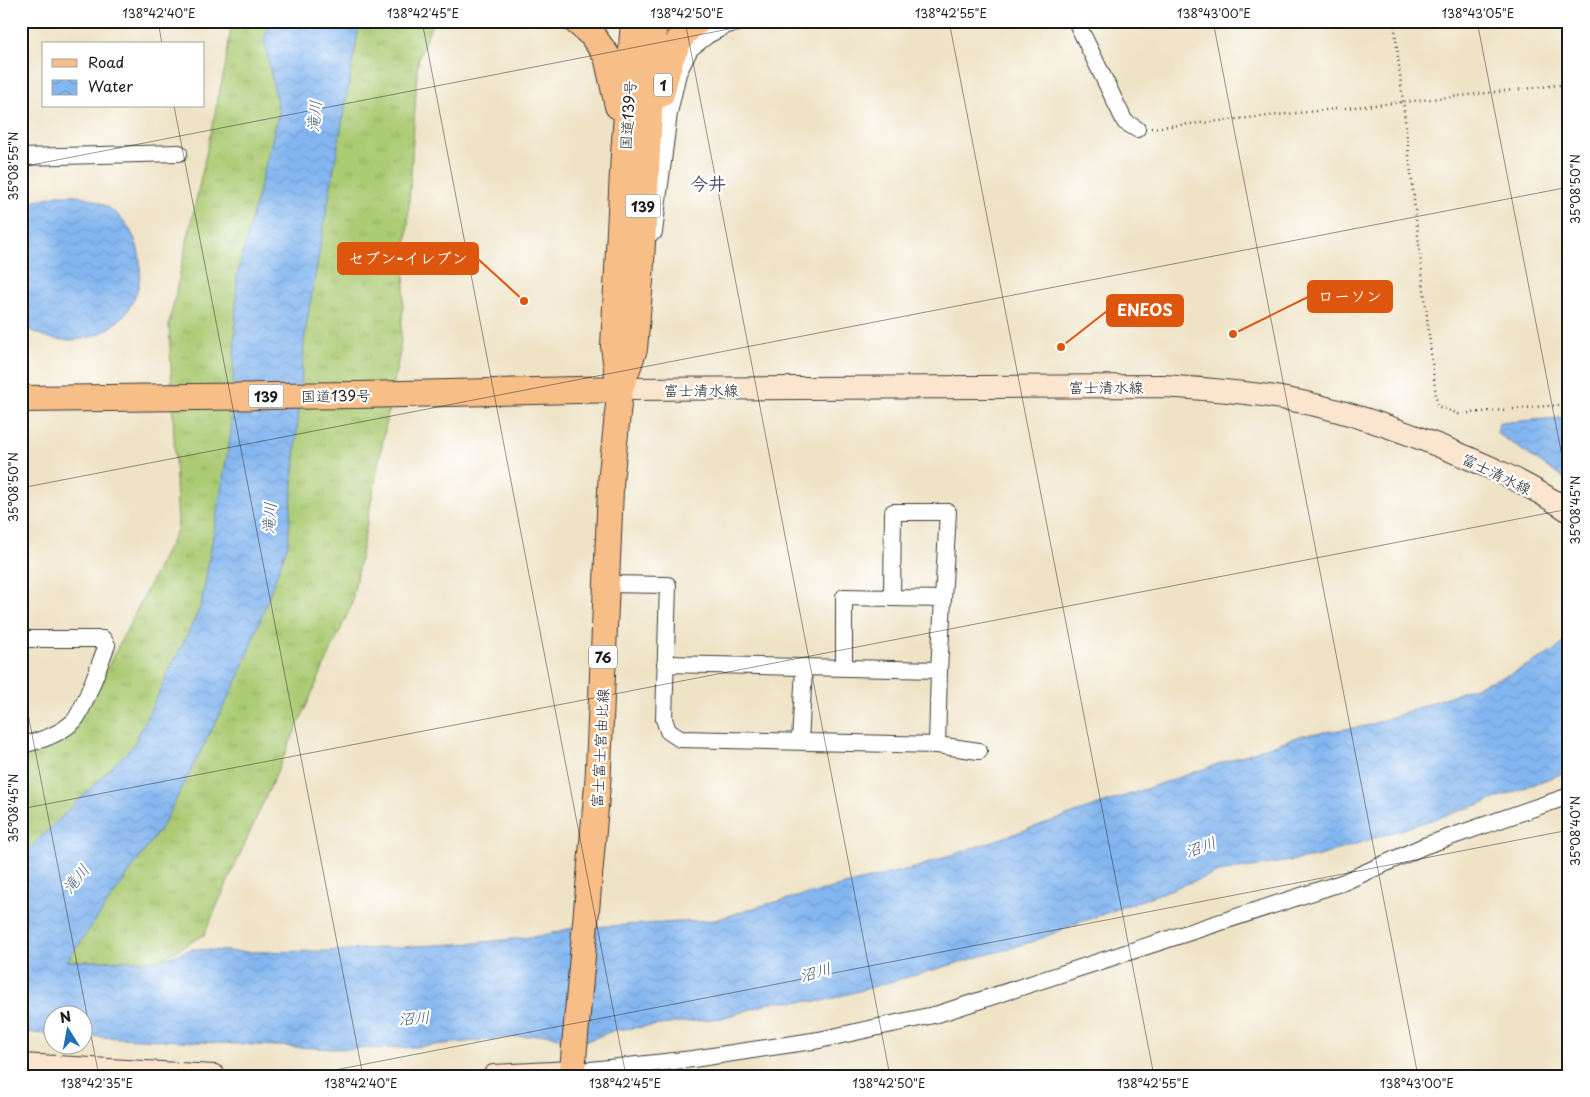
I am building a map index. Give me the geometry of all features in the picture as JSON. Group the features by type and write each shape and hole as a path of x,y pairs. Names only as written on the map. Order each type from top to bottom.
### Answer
{"highway":[{"path":"576,21 592,34 607,56 635,156"},
{"name":"国道139号","path":"620,389 634,349 640,280 635,156 634,21"},
{"name":"国道139号","path":"620,389 614,346 635,156 654,21"},
{"name":"1","path":"635,156 671,57 688,27 698,21"},
{"name":"国道139号","path":"21,399 358,395 620,389"}],"main road":[{"name":"富士清水線","path":"620,389 1163,386 1230,391 1281,398 1326,408 1400,430 1483,463 1555,502 1569,512"},
{"name":"富士富士宮由比線","path":"572,1070 598,780 611,478 620,389"},
{"path":"21,1065 214,1076"},
{"path":"494,1076 572,1070"}],"street":[{"path":"640,280 652,252 669,113 678,73 690,49 708,35 727,25 749,21"},
{"path":"1076,21 1125,122 1137,129"},
{"path":"21,157 179,154"},
{"path":"892,598 894,512 948,512 938,670 937,745"},
{"path":"606,584 668,585 664,719 668,731 680,739 937,745 979,751"},
{"path":"844,668 844,597 943,599"},
{"path":"21,639 103,639 107,645 75,720 52,736 41,741 21,745"},
{"path":"665,664 938,670"},
{"path":"800,742 804,668"},
{"path":"572,1070 693,1059 819,1040 938,1014 1344,882 1424,846 1569,796"}],"path":[{"path":"1394,21 1437,406 1459,414 1569,404"},
{"path":"1137,129 1569,84"}],"green space":[{"path":"232,21 433,21 418,60 400,352 351,606 204,935 157,961 66,961 21,950 21,749 70,736 97,688 178,528 169,324 225,67"}],"water":[{"path":"270,21 360,21 305,333 288,544 240,675 163,825 67,961 157,961 192,949 243,952 327,951 473,943 540,936 572,928 715,920 760,906 917,867 1303,735 1366,726 1513,673 1554,651 1569,639 1569,771 1484,803 1316,857 1219,872 1032,942 823,1001 774,1002 722,1018 615,1030 592,1039 571,1043 547,1034 404,1048 334,1049 92,1036 92,1004 42,1004 42,1033 21,1032 21,857 133,746 201,606 231,432 237,276 279,112 264,41"},
{"path":"58,195 82,196 112,210 130,230 139,253 140,278 133,302 118,321 96,335 67,340 42,336 21,323 21,212 36,201"},
{"path":"1569,417 1569,482 1497,433 1499,423"}],"place":[{"name":"セブン-イレブン","path":"524,301"},
{"name":"ローソン","path":"1233,334"},
{"name":"ENEOS","path":"1061,347"}],"district":[{"name":"今井","path":"708,182"}],"water label":[{"name":"滝川","path":"313,116"},
{"name":"滝川","path":"268,518"},
{"name":"沼川","path":"1200,846"},
{"name":"滝川","path":"75,878"},
{"name":"沼川","path":"815,971"},
{"name":"沼川","path":"414,1017"}]}
